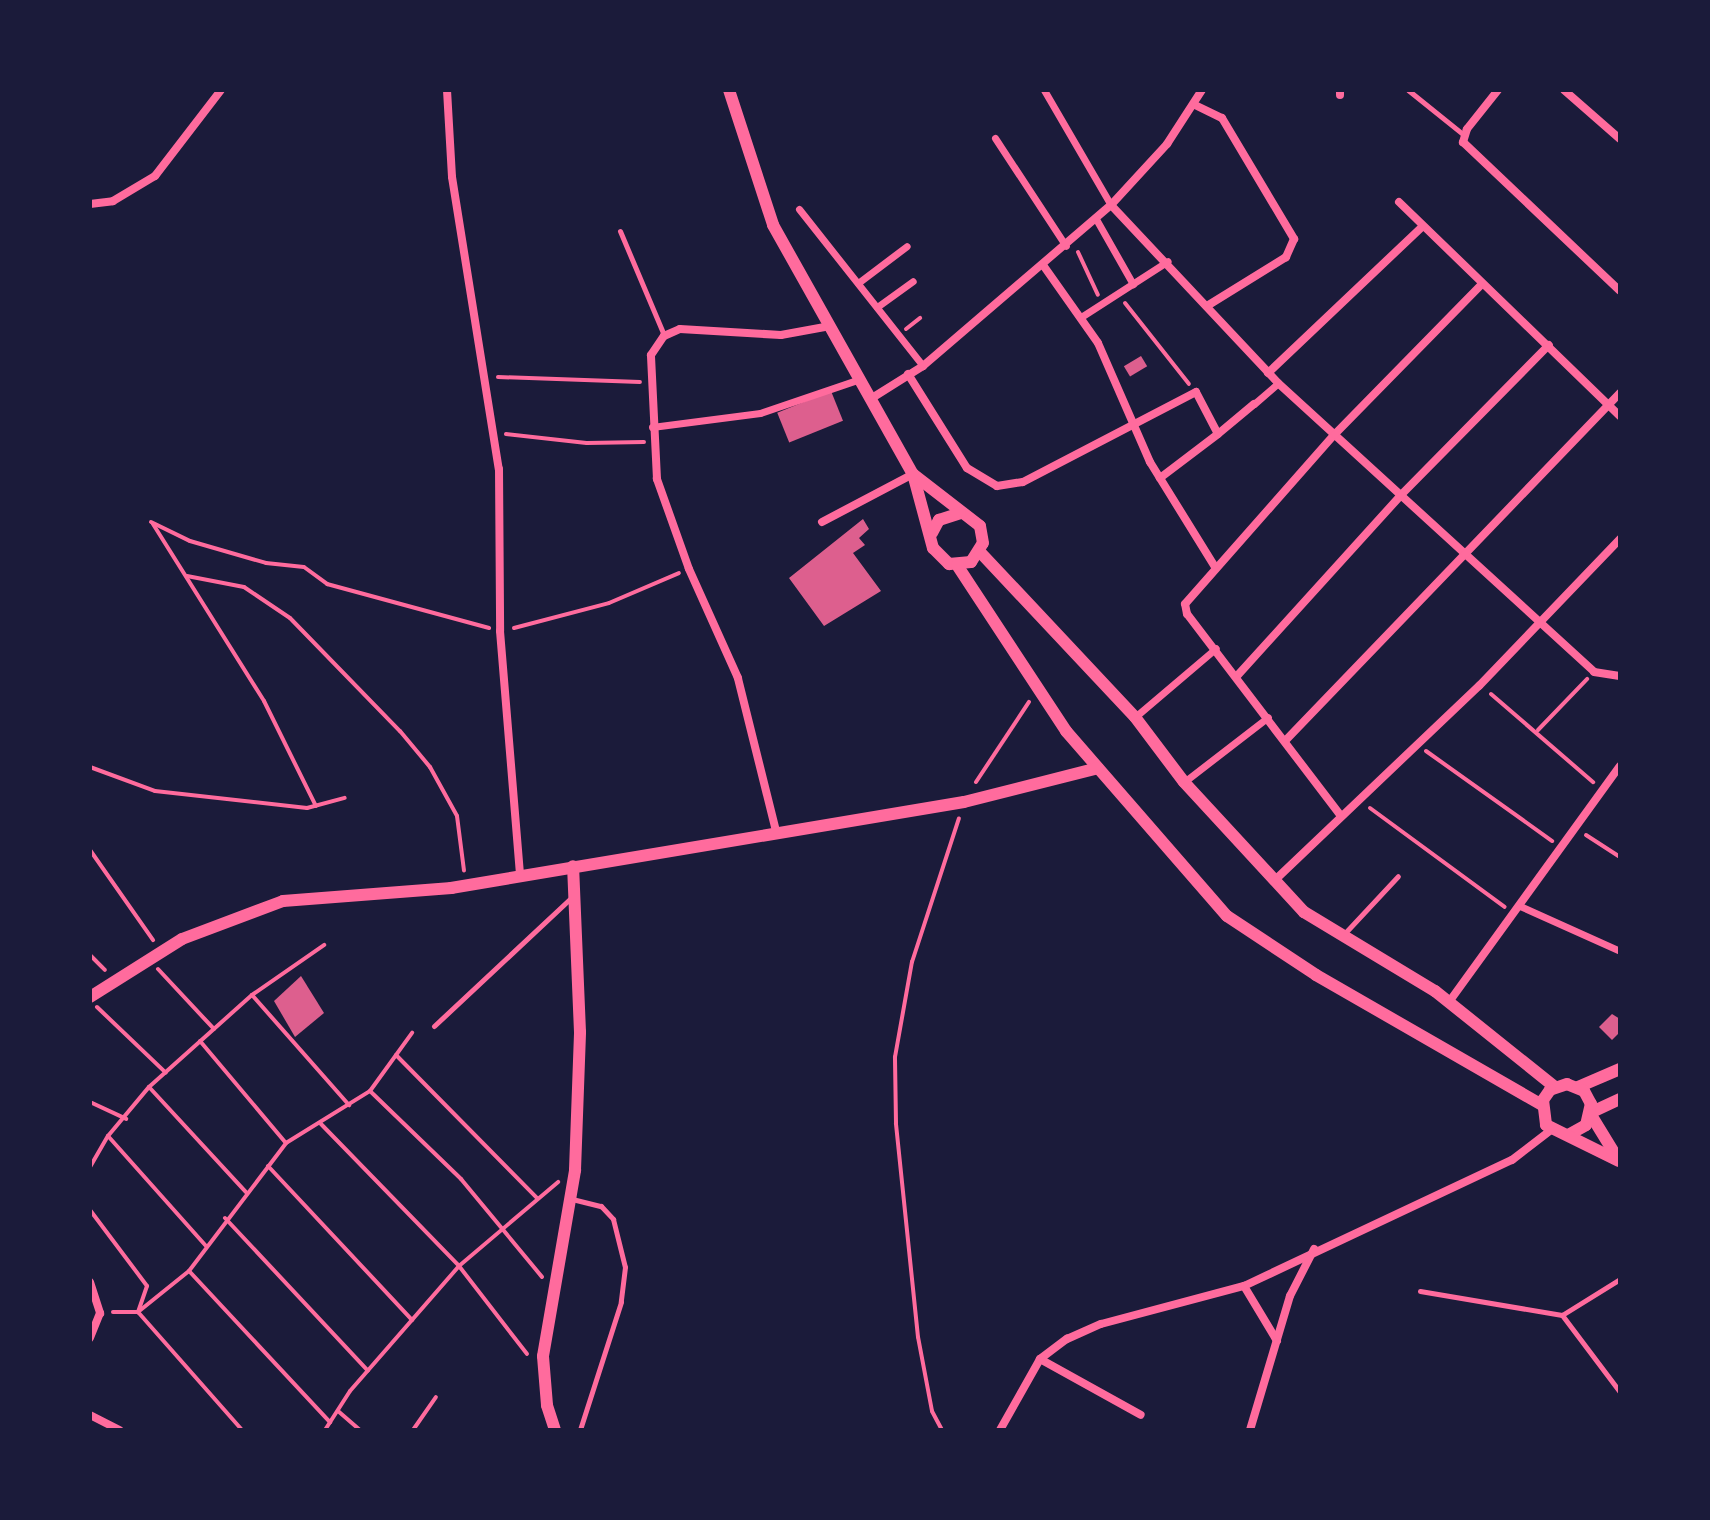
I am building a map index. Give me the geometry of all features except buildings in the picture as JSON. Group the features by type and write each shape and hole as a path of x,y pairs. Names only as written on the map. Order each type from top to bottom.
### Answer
{"street":[{"path":"90,204 113,201 155,176 221,90"},
{"path":"447,90 452,177 495,433 500,631 520,876"},
{"path":"729,90 773,225 913,474 937,555 957,565 1037,689 1098,768 1172,857 1245,930 1542,1105 1551,1130"},
{"path":"1044,90 1111,205 1168,261 1268,373 1594,672 1620,676"},
{"path":"1498,90 1464,135 1470,151 1620,291"},
{"path":"872,398 923,366 1096,219 1195,105 1201,91"},
{"path":"1566,92 1620,139"},
{"path":"1195,105 1222,118 1294,239 1286,257 1207,306"},
{"path":"995,138 1069,243"},
{"path":"1399,202 1481,285 1549,345 1620,416"},
{"path":"799,209 923,366"},
{"path":"1096,219 1133,284"},
{"path":"1268,373 1422,227"},
{"path":"858,283 907,246"},
{"path":"1081,317 1168,261"},
{"path":"1043,265 1081,317 1113,369 1130,424 1215,567"},
{"path":"877,307 913,281"},
{"path":"1341,816 1186,612 1192,593 1215,567 1335,434 1481,285"},
{"path":"777,835 738,678 689,569 657,479 652,427 651,355 664,336 698,328 781,335 830,326"},
{"path":"1237,676 1400,496 1549,345"},
{"path":"908,374 967,468 997,486 1023,482 1196,392 1218,434"},
{"path":"652,427 760,413 860,379"},
{"path":"1160,478 1278,383"},
{"path":"1285,741 1467,556 1620,393"},
{"path":"913,474 980,526 980,552 1135,717 1184,782 1273,882 1304,912 1449,1002 1555,1087 1578,1087 1620,1069"},
{"path":"822,522 913,474"},
{"path":"932,533 939,520 960,513"},
{"path":"1273,882 1479,686 1620,539"},
{"path":"957,565 980,552"},
{"path":"1135,717 1216,648"},
{"path":"1184,782 1268,717"},
{"path":"1449,1002 1620,766"},
{"path":"90,998 154,954 223,920 283,901 465,886 964,802 1098,768"},
{"path":"555,1430 543,1356 575,1170 580,1032 573,866"},
{"path":"1520,906 1620,951"},
{"path":"1542,1105 1555,1087"},
{"path":"1578,1087 1588,1097 1591,1113 1620,1162"},
{"path":"1570,1134 1586,1125 1591,1113 1620,1099"},
{"path":"1000,1430 1040,1359 1101,1324 1244,1286 1314,1249 1512,1160 1551,1130 1570,1134 1620,1162"},
{"path":"1250,1430 1290,1296 1314,1249"},
{"path":"90,1282 100,1313 90,1338"},
{"path":"1244,1286 1277,1341"},
{"path":"1040,1359 1141,1415"},
{"path":"90,1415 119,1430"}],"lane":[{"path":"1408,90 1464,135"},
{"path":"620,231 664,336"},
{"path":"1342,936 1398,876"},
{"path":"434,1026 575,895"},
{"path":"571,1199 601,1206 613,1219 625,1267 621,1302 580,1430"},
{"path":"1420,1291 1562,1315 1620,1279"},
{"path":"1562,1315 1620,1392"}],"path":[{"path":"1069,243 1102,304"},
{"path":"1118,294 1196,392"},
{"path":"487,377 550,375 653,383"},
{"path":"495,433 587,443 653,442"},
{"path":"316,806 264,701 151,522 190,541 266,563 304,567 327,584 500,631 609,603 689,569"},
{"path":"187,576 244,587 290,618 400,731 430,767 457,816 465,886"},
{"path":"1538,730 1594,672"},
{"path":"1479,686 1538,730 1601,789"},
{"path":"942,1430 932,1411 918,1337 896,1123 895,1057 912,962 964,802 1037,689"},
{"path":"1417,745 1560,847"},
{"path":"90,767 155,791 316,806 345,798"},
{"path":"1359,800 1514,914"},
{"path":"1574,828 1620,857"},
{"path":"90,850 154,954 214,1029"},
{"path":"90,1167 108,1136 126,1119 149,1087 252,995 324,945"},
{"path":"90,955 114,979"},
{"path":"252,995 349,1105"},
{"path":"90,998 166,1073"},
{"path":"100,1313 138,1312 189,1271 225,1218 286,1143 370,1091 412,1033"},
{"path":"200,1041 286,1143"},
{"path":"396,1055 537,1198"},
{"path":"149,1087 246,1192"},
{"path":"370,1091 461,1179 500,1231 556,1292"},
{"path":"90,1102 126,1119"},
{"path":"321,1124 459,1266 545,1376"},
{"path":"108,1136 206,1246"},
{"path":"268,1166 412,1320"},
{"path":"325,1430 368,1371 459,1266 537,1198 575,1170"},
{"path":"90,1210 147,1286 138,1312"},
{"path":"225,1218 368,1371"},
{"path":"189,1271 330,1422"},
{"path":"138,1312 242,1430"},
{"path":"413,1430 436,1397"},
{"path":"338,1411 360,1430"}]}
